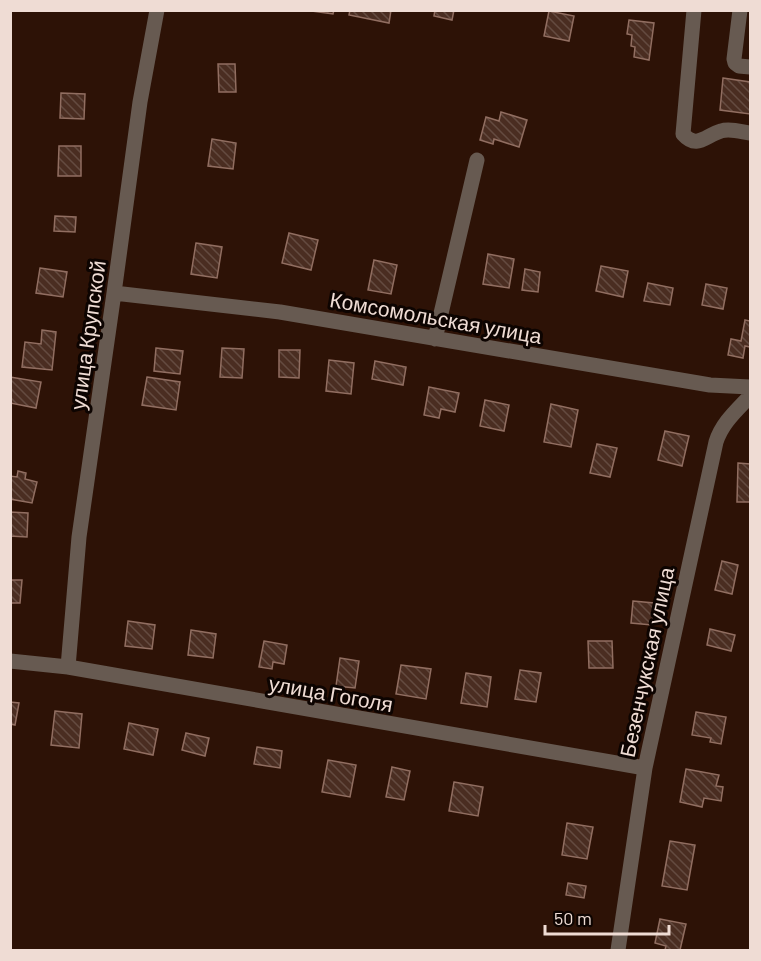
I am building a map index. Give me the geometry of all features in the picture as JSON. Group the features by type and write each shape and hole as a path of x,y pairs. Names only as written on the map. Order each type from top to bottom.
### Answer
{"street":[{"name":"улица Крупской","path":"68,667 79,537 140,102 157,10"},
{"path":"694,10 683,134 689,140 698,142 724,130 750,132"},
{"path":"740,10 734,59 739,66 750,67"},
{"path":"435,339 477,160"},
{"name":"Комсомольская улица","path":"114,293 280,312 710,385 750,387"},
{"name":"Безенчукская улица","path":"618,951 645,768 716,442 728,419 750,396"},
{"name":"улица Гоголя","path":"10,661 68,667 645,768"}],"building":[{"path":"304,10 334,10 333,14"},
{"path":"350,10 391,10 389,23 349,15"},
{"path":"435,10 454,10 452,20 434,16"},
{"path":"549,11 574,16 569,41 544,36"},
{"path":"629,20 654,23 649,60 634,57 635,47 631,46 632,35 627,34"},
{"path":"218,64 235,64 236,92 219,92"},
{"path":"723,78 750,82 750,114 720,110"},
{"path":"61,93 85,94 84,119 60,118"},
{"path":"501,112 527,120 519,147 494,139 493,144 480,140 486,117 499,121"},
{"path":"212,139 236,143 233,169 208,166"},
{"path":"59,146 81,146 81,176 58,176"},
{"path":"55,216 76,217 75,232 54,231"},
{"path":"289,233 318,240 311,270 282,263"},
{"path":"196,243 222,247 217,278 191,274"},
{"path":"488,254 514,259 509,288 483,284"},
{"path":"374,260 397,265 391,294 368,290"},
{"path":"601,266 628,271 623,297 596,291"},
{"path":"40,268 67,272 63,297 36,293"},
{"path":"525,269 540,272 538,292 522,290"},
{"path":"648,283 673,288 670,305 644,301"},
{"path":"706,284 727,288 723,309 702,305"},
{"path":"745,320 750,321 750,347 745,346 743,358 728,355 731,339 741,341"},
{"path":"42,330 56,332 52,370 22,367 25,342 41,344"},
{"path":"156,348 183,351 180,374 154,371"},
{"path":"222,348 244,349 242,378 220,377"},
{"path":"279,350 300,350 299,378 279,377"},
{"path":"329,360 354,363 351,394 326,391"},
{"path":"375,361 406,367 403,385 372,379"},
{"path":"10,377 41,382 36,408 10,403"},
{"path":"147,377 180,382 176,410 142,405"},
{"path":"429,387 459,393 455,412 441,409 439,418 424,415"},
{"path":"485,400 509,405 504,431 480,426"},
{"path":"551,404 578,410 571,447 544,442"},
{"path":"665,431 689,436 682,466 658,460"},
{"path":"597,444 617,448 610,477 590,473"},
{"path":"738,463 750,464 750,502 737,502"},
{"path":"18,471 26,473 25,479 37,482 32,503 10,499 10,476 17,477"},
{"path":"10,512 28,513 27,537 10,536"},
{"path":"722,561 738,565 732,594 715,590"},
{"path":"10,580 22,580 20,603 10,603"},
{"path":"633,601 654,603 652,625 631,623"},
{"path":"128,621 155,625 152,649 125,646"},
{"path":"710,629 735,635 731,651 707,645"},
{"path":"191,630 216,634 213,658 188,655"},
{"path":"264,641 287,645 284,664 273,662 272,669 259,667"},
{"path":"588,641 612,641 613,668 589,668"},
{"path":"340,658 359,661 355,688 336,686"},
{"path":"401,665 431,669 426,699 396,694"},
{"path":"520,670 541,673 536,702 515,699"},
{"path":"466,673 491,677 487,707 461,703"},
{"path":"10,702 19,703 15,725 10,724"},
{"path":"55,711 82,714 79,748 51,745"},
{"path":"696,712 726,717 721,744 710,742 711,738 692,735"},
{"path":"129,723 158,729 153,755 124,749"},
{"path":"186,733 209,738 205,756 182,750"},
{"path":"257,747 282,751 280,768 254,764"},
{"path":"328,760 356,765 350,797 322,792"},
{"path":"392,767 410,771 404,800 386,797"},
{"path":"686,769 719,775 716,786 723,787 721,801 704,798 702,807 680,802"},
{"path":"454,782 483,787 478,816 449,811"},
{"path":"567,823 593,827 587,859 562,855"},
{"path":"670,841 695,845 687,890 662,886"},
{"path":"568,883 586,886 584,898 566,895"},
{"path":"660,919 686,924 680,950 665,950 666,946 655,943"}]}
